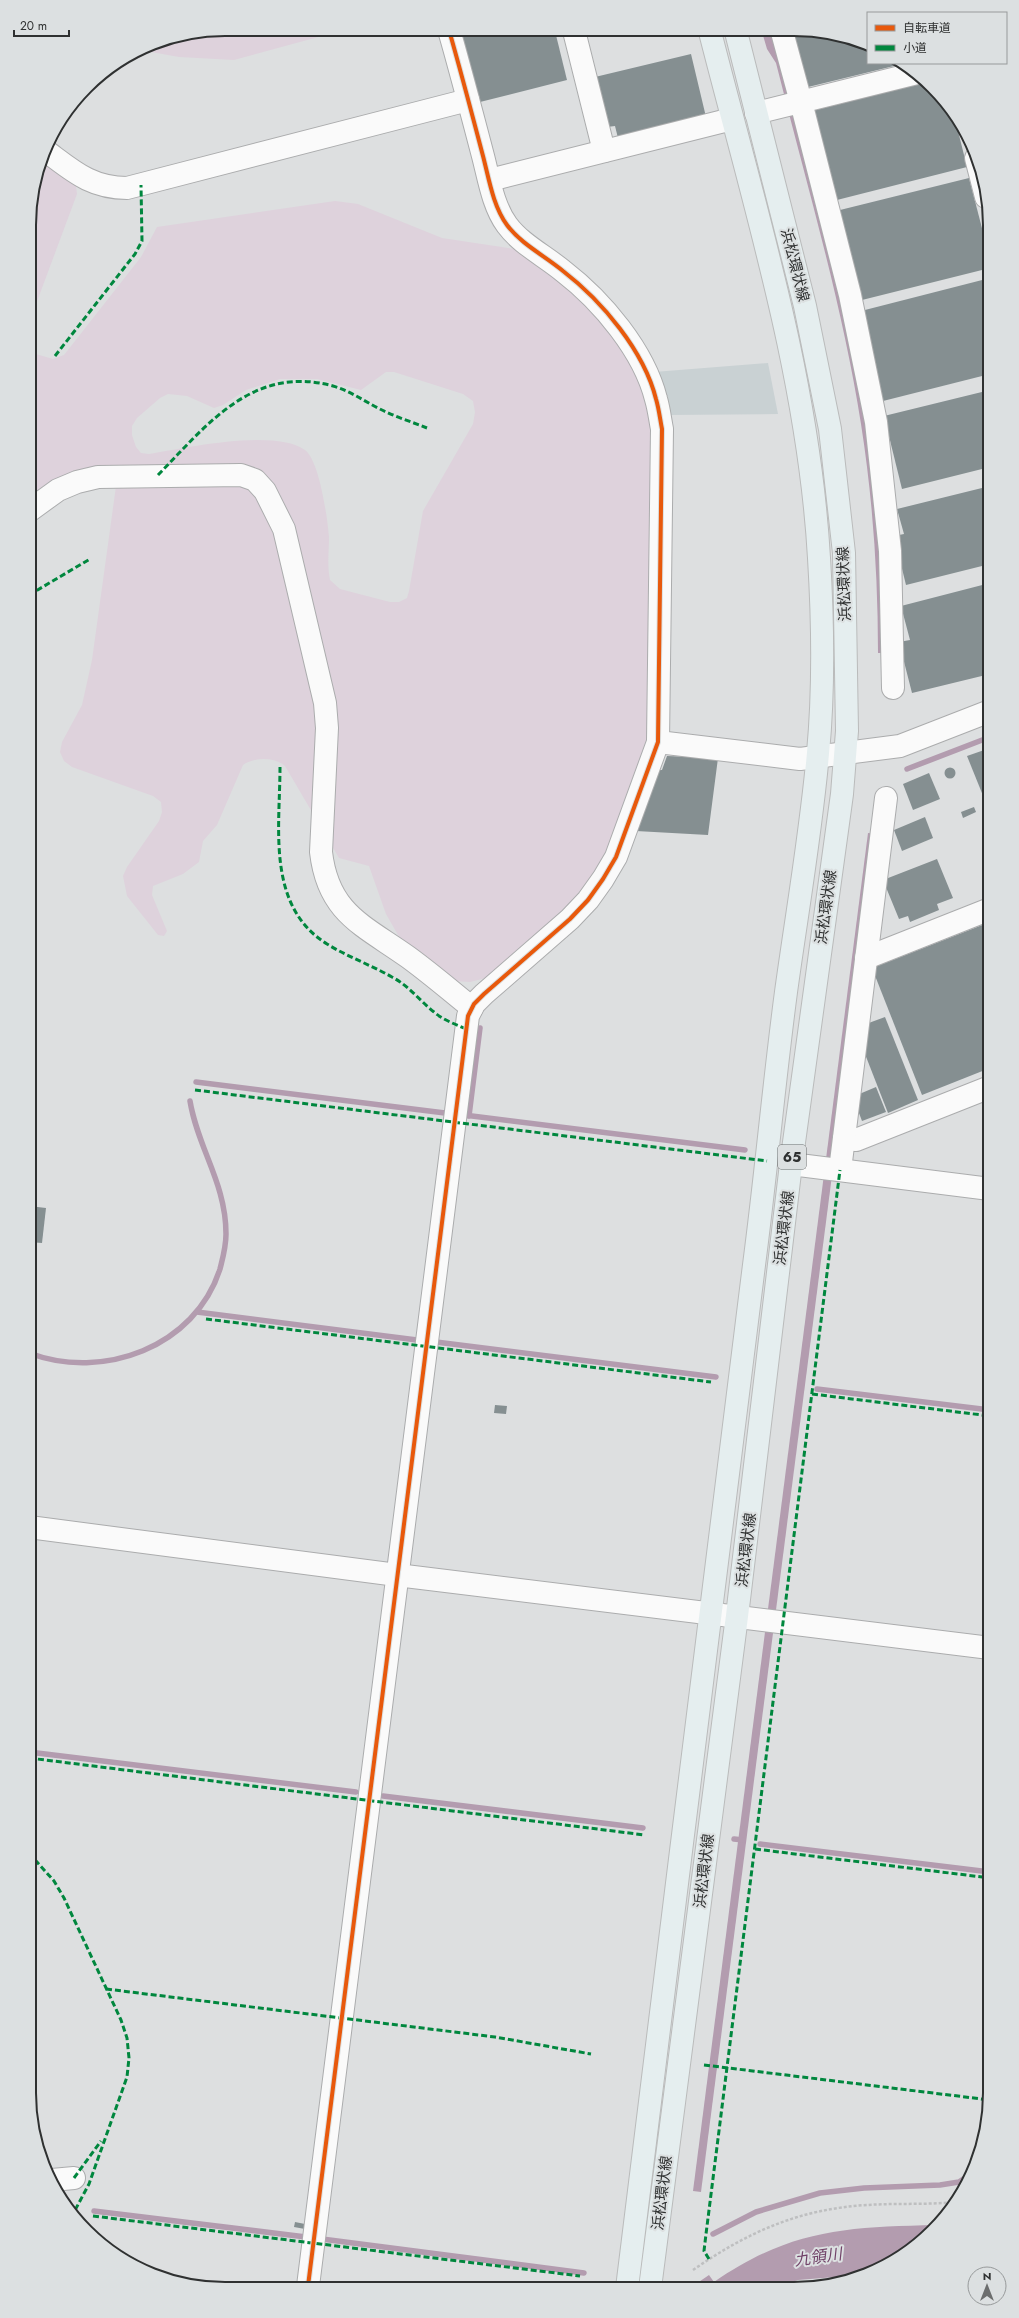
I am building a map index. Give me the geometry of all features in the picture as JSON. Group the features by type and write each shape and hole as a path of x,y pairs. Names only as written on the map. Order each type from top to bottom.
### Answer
{"main road":[{"name":"浜松環状線","path":"627,2282 690,1783 709,1613 767,1161 785,998 818,757 821,596 811,466 791,352 711,36"},
{"name":"浜松環状線","path":"651,2282 737,1616 791,1164 846,753 846,595 841,512 833,450 813,340 737,36"}],"street":[{"path":"309,2282 466,1029 472,1008 484,994 570,919 588,900 603,879 619,851 658,742 662,429 656,398 644,369 628,341 609,315 563,270 519,238 507,225 499,210 490,180 451,36"},
{"path":"575,36 604,151"},
{"path":"783,36 793,104 860,337 876,422 890,551 893,688"},
{"path":"756,113 909,75"},
{"path":"50,154 84,179 112,188 127,188 468,100"},
{"path":"490,180 732,119"},
{"path":"36,506 58,490 77,482 98,477 118,475 241,475 255,480 265,491 284,528 325,703 327,728 321,852 323,870 329,888 339,904 352,918 409,958 472,1008"},
{"path":"658,742 800,759 900,746 983,714"},
{"path":"838,1170 844,1139 886,798"},
{"path":"866,958 983,912"},
{"path":"844,1139 856,1140 983,1091"},
{"path":"791,1164 983,1189"},
{"path":"36,1528 397,1575 983,1647"},
{"path":"58,2179 74,2178"}],"path":[{"path":"693,2270 719,2252 760,2230 816,2212 867,2205 948,2202"}],"shaded area":[{"path":"213,36 322,36 234,60 179,57 150,52 176,42"},
{"path":"47,162 76,186 77,194 36,304 36,213 42,176"},
{"path":"335,201 358,204 442,238 522,250 559,277 603,321 637,373 654,430 649,741 619,831 582,895 486,978 470,982 454,981 414,953 398,935 386,914 369,866 339,858 285,766 276,761 258,759 243,765 217,825 203,841 199,862 183,874 153,886 152,895 167,931 164,936 158,935 127,896 123,876 127,867 159,821 162,812 161,802 153,796 72,767 64,761 60,752 62,742 82,705 92,660 117,479 36,502 36,354 53,359 64,355 141,257 157,227","holes":["386,372 394,372 463,394 473,401 475,412 473,424 423,511 409,591 407,598 399,602 390,602 340,589 330,580 328,564 329,537 321,485 316,468 309,454 305,450 291,444 273,440 252,440 206,444 149,454 141,453 136,447 132,435 132,426 137,418 160,398 168,394 187,396 214,408 223,405 246,390 280,379 317,379 361,390"]},
{"path":"768,363 778,414 668,415 654,372"}],"water":[{"path":"763,36 773,36 844,297 875,465 886,653 878,653 876,567 872,510 861,424 853,378 823,243 776,63 767,49"},
{"path":"868,833 876,834 701,2192 693,2191"},
{"name":"九領川","path":"929,2225 909,2243 888,2257 866,2268 843,2276 798,2280 792,2282 714,2282 742,2264 795,2241 820,2234 847,2230"},
{"path":"709,2275 714,2282 699,2282"}],"building":[{"path":"463,36 556,36 567,80 480,102"},
{"path":"791,36 806,36 843,42 867,51 867,64 893,64 895,66 804,88"},
{"path":"691,54 706,117 618,138 615,126 607,127 595,77"},
{"path":"919,84 928,91 944,110 958,131 967,167 833,201 811,111"},
{"path":"969,178 983,232 983,270 858,301 836,211"},
{"path":"983,280 983,376 883,401 861,311"},
{"path":"983,392 983,469 902,489 884,416"},
{"path":"983,488 983,566 906,585 894,536 904,534 897,509"},
{"path":"983,585 983,676 912,693 899,642 910,640 901,606"},
{"path":"983,750 983,796 967,756"},
{"path":"667,756 718,758 708,835 636,831 658,770 662,770"},
{"path":"950,767 954,769 956,773 954,777 950,779 946,777 944,773 946,769"},
{"path":"929,773 940,799 913,810 903,784"},
{"path":"974,807 976,812 963,818 961,812"},
{"path":"925,817 933,838 902,851 894,830"},
{"path":"937,859 953,898 937,904 939,910 910,922 908,916 899,919 883,880"},
{"path":"983,925 983,1071 922,1095 872,968"},
{"path":"885,1017 918,1100 888,1113 863,1049 866,1024"},
{"path":"876,1087 886,1112 862,1121 856,1105 857,1095"},
{"path":"36,1207 46,1208 42,1243 36,1243"},
{"path":"495,1405 507,1406 506,1414 494,1413"},
{"path":"295,2222 305,2224 305,2229 294,2227"}],"waterway":[{"path":"907,769 983,740"},
{"path":"469,1116 480,1028"},
{"path":"196,1082 445,1113"},
{"path":"36,1355 57,1361 87,1363 115,1359 143,1351 168,1337 190,1319 208,1296 220,1269 224,1252 226,1234 225,1216 222,1198 199,1135 190,1101"},
{"path":"464,1115 745,1150"},
{"path":"197,1312 417,1340"},
{"path":"436,1342 716,1377"},
{"path":"817,1389 983,1409"},
{"path":"36,1753 356,1792"},
{"path":"383,1796 643,1828"},
{"path":"734,1839 743,1840"},
{"path":"760,1844 983,1871"},
{"path":"713,2234 756,2212 820,2193 864,2188 940,2185 961,2181"},
{"path":"94,2211 306,2237"},
{"path":"322,2239 584,2273"}],"marked path":[{"path":"55,356 135,254 142,241 141,185"},
{"path":"158,475 214,419 255,391 279,384 305,381 340,388 387,413 427,428"},
{"path":"36,591 90,559"},
{"path":"280,767 279,840 281,864 285,887 294,909 307,928 335,949 398,981 438,1015 449,1022 466,1029"},
{"path":"195,1090 767,1161"},
{"path":"709,2259 704,2251 706,2234 840,1170"},
{"path":"206,1319 711,1382"},
{"path":"812,1394 983,1415"},
{"path":"36,1759 645,1835"},
{"path":"755,1849 983,1877"},
{"path":"36,1861 54,1881 64,1898 121,2020 127,2038 129,2058 127,2077 89,2184 76,2209"},
{"path":"106,1989 495,2037 591,2054"},
{"path":"704,2065 983,2099"},
{"path":"74,2178 101,2141"},
{"path":"93,2216 580,2276"}],"cycle path":[{"path":"309,2282 468,1016 474,1004 484,994 570,919 588,900 603,879 616,857 658,742 662,429 656,399 642,363 620,328 578,283 519,238 502,218 492,192 451,36"}]}
